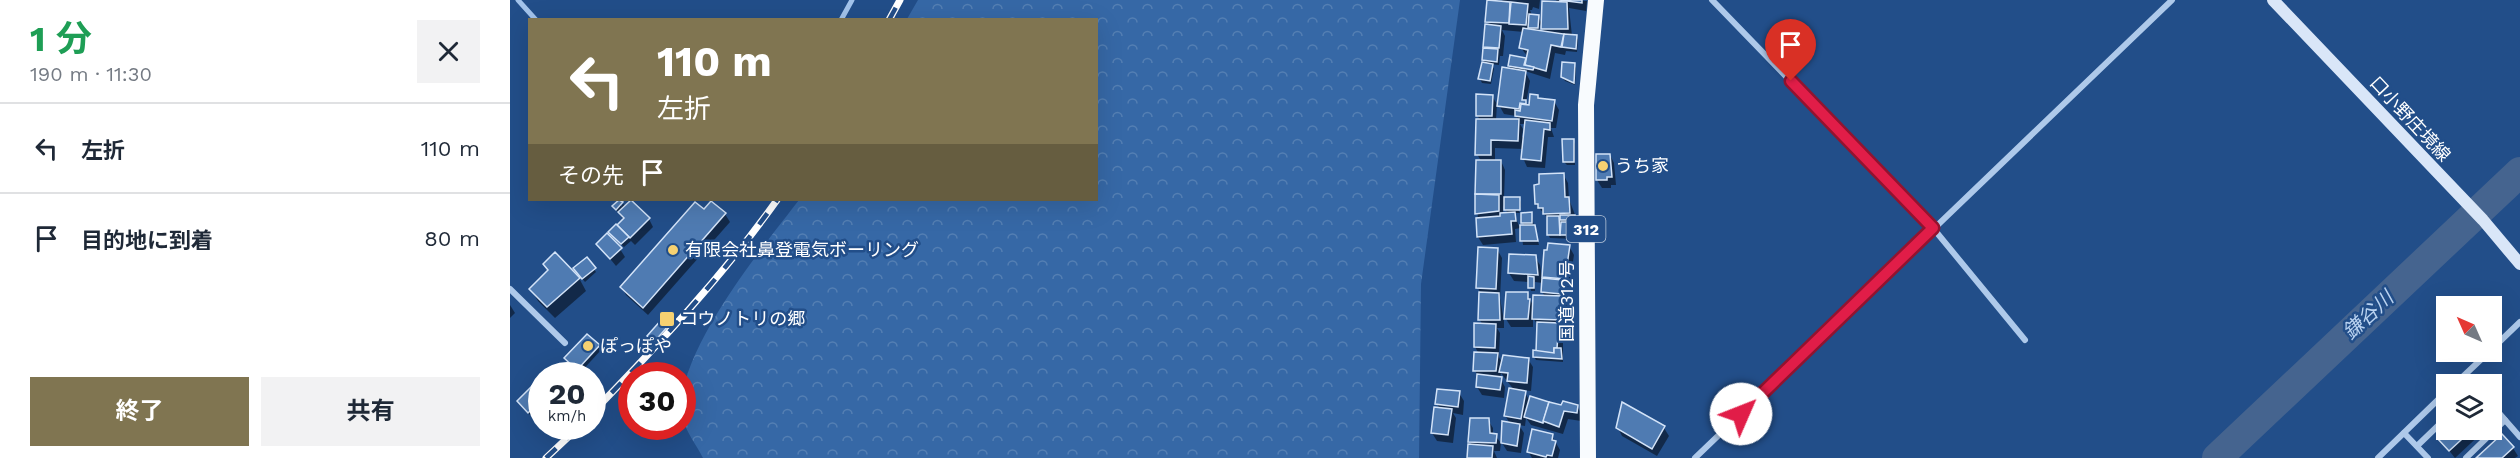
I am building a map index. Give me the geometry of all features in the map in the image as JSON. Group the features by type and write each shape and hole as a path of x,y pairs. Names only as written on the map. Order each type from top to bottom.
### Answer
{"highway":[{"name":"国道312号","path":"1588,458 1586,105 1596,0"}],"main road":[{"name":"口小野庄境線","path":"2273,0 2483,220 2520,264"}],"street":[{"path":"1712,0 1933,228 2025,340"},
{"path":"1695,458 2172,0"},
{"path":"510,289 565,343"},
{"path":"2502,339 2520,322"},
{"path":"2466,374 2478,362"},
{"path":"2378,458 2436,402"},
{"path":"2502,417 2520,437"},
{"path":"2466,458 2505,420"},
{"path":"2417,446 2436,428"},
{"path":"2404,433 2428,458"}],"green space":[{"path":"918,0 1460,0 1421,284 1419,458 703,458 692,440 696,440 696,362 692,362 723,304 798,201 1098,201 1098,18 908,18"}],"building":[{"path":"1487,0 1510,2 1509,23 1485,22"},
{"path":"1559,0 1582,0 1582,3"},
{"path":"1542,1 1567,2 1568,29 1541,29"},
{"path":"1511,2 1528,4 1526,25 1509,24"},
{"path":"1529,14 1539,15 1538,28 1528,28"},
{"path":"1485,24 1501,26 1499,48 1483,47"},
{"path":"1523,28 1564,34 1561,47 1551,45 1546,71 1525,65 1528,50 1519,48"},
{"path":"1564,34 1577,35 1576,49 1562,47"},
{"path":"1483,48 1498,49 1497,62 1482,60"},
{"path":"1510,55 1526,58 1524,65 1534,67 1533,70 1508,66"},
{"path":"1482,62 1493,64 1490,81 1478,79"},
{"path":"1562,62 1575,63 1574,83 1561,77"},
{"path":"1502,67 1526,71 1522,100 1526,100 1526,104 1520,103 1519,109 1497,106"},
{"path":"1476,94 1493,95 1492,116 1476,116"},
{"path":"1530,94 1538,95 1538,98 1555,100 1552,121 1515,116 1515,110 1520,111 1521,104 1529,105"},
{"path":"1476,119 1519,119 1518,141 1491,140 1491,155 1475,155"},
{"path":"1525,120 1550,123 1550,130 1544,129 1541,161 1521,159"},
{"path":"1562,139 1574,139 1574,162 1563,162"},
{"name":"うち家","path":"1596,154 1610,154 1612,177 1607,177 1607,180 1596,180"},
{"path":"1476,160 1501,160 1501,194 1475,194"},
{"path":"1564,173 1565,197 1569,197 1570,213 1543,214 1543,208 1538,208 1538,204 1535,204 1534,185 1539,184 1539,174"},
{"path":"1475,194 1499,195 1499,211 1475,214"},
{"path":"1504,197 1520,197 1520,210 1504,210"},
{"path":"618,201 623,202 616,210 612,206"},
{"path":"632,201 650,218 630,238 617,225 624,218 618,212"},
{"name":"有限会社鼻登電気ボーリング","path":"711,201 726,213 643,308 620,287 695,202 704,209"},
{"path":"1515,212 1516,221 1511,221 1512,234 1477,237 1476,218"},
{"path":"1532,212 1532,223 1521,223 1521,213"},
{"path":"1560,215 1575,215 1575,220 1560,220"},
{"path":"1547,216 1559,216 1560,235 1547,235"},
{"path":"1561,222 1575,222 1575,235 1560,235"},
{"path":"616,224 629,237 621,244 608,232"},
{"path":"1520,225 1535,225 1538,241 1520,241"},
{"path":"607,233 622,248 610,259 596,244"},
{"path":"1548,243 1570,245 1565,279 1542,277 1544,250 1547,250"},
{"path":"1478,247 1498,248 1496,289 1476,288"},
{"path":"555,252 580,278 547,307 529,289 548,270 543,264"},
{"path":"1509,254 1536,255 1538,275 1508,273"},
{"path":"587,257 596,268 582,279 573,268"},
{"path":"1528,276 1534,277 1534,288 1528,288"},
{"path":"1542,278 1563,280 1561,294 1541,292"},
{"path":"1479,292 1499,293 1500,320 1478,320"},
{"path":"1506,292 1528,292 1528,299 1530,299 1528,319 1504,319"},
{"path":"1533,295 1563,296 1561,320 1532,319"},
{"path":"662,319 669,325 654,342 647,336"},
{"path":"1537,322 1559,323 1557,348 1554,348 1554,353 1536,352"},
{"path":"1474,323 1496,324 1495,348 1474,347"},
{"path":"587,334 600,345 584,362 568,362 564,358"},
{"path":"1554,348 1561,348 1562,359 1533,357 1533,350 1554,353"},
{"path":"1474,352 1498,353 1496,371 1473,371"},
{"path":"1503,355 1529,358 1527,383 1507,381 1508,373 1499,372"},
{"path":"1477,374 1502,377 1500,390 1476,387"},
{"path":"1509,388 1526,391 1521,419 1504,416"},
{"path":"1437,389 1460,391 1458,407 1435,404"},
{"path":"528,390 528,413 517,401"},
{"path":"1530,396 1549,402 1543,423 1524,417"},
{"path":"1563,401 1578,405 1577,413 1564,411 1559,427 1543,421 1549,402 1561,405"},
{"path":"1622,402 1665,426 1652,449 1616,428"},
{"path":"1434,407 1452,409 1448,435 1431,433"},
{"path":"1470,418 1489,418 1490,433 1497,434 1496,443 1468,442"},
{"path":"1502,421 1520,424 1517,446 1501,443"},
{"path":"1532,429 1553,434 1552,440 1556,441 1552,456 1547,455 1546,457 1527,452"},
{"path":"2502,434 2514,447 2502,458 2476,458 2496,440 2502,440"},
{"path":"2439,440 2461,440 2449,451"},
{"path":"1468,444 1493,446 1492,458 1467,458"}],"waterway":[{"path":"518,0 534,18"},
{"path":"842,18 852,0"},
{"name":"鎌谷川","path":"2217,458 2520,172"}],"railway":[{"path":"890,18 900,0"},
{"path":"606,398 689,310 776,201"},
{"path":"546,458 565,440"}],"place":[{"name":"うち家","path":"1603,166"},
{"name":"有限会社鼻登電気ボーリング","path":"673,250"},
{"name":"コウノトリの郷","path":"667,319"},
{"name":"ぽっぽや","path":"588,346"}],"route":[{"path":"1741,414 1933,228 1791,81"}]}
